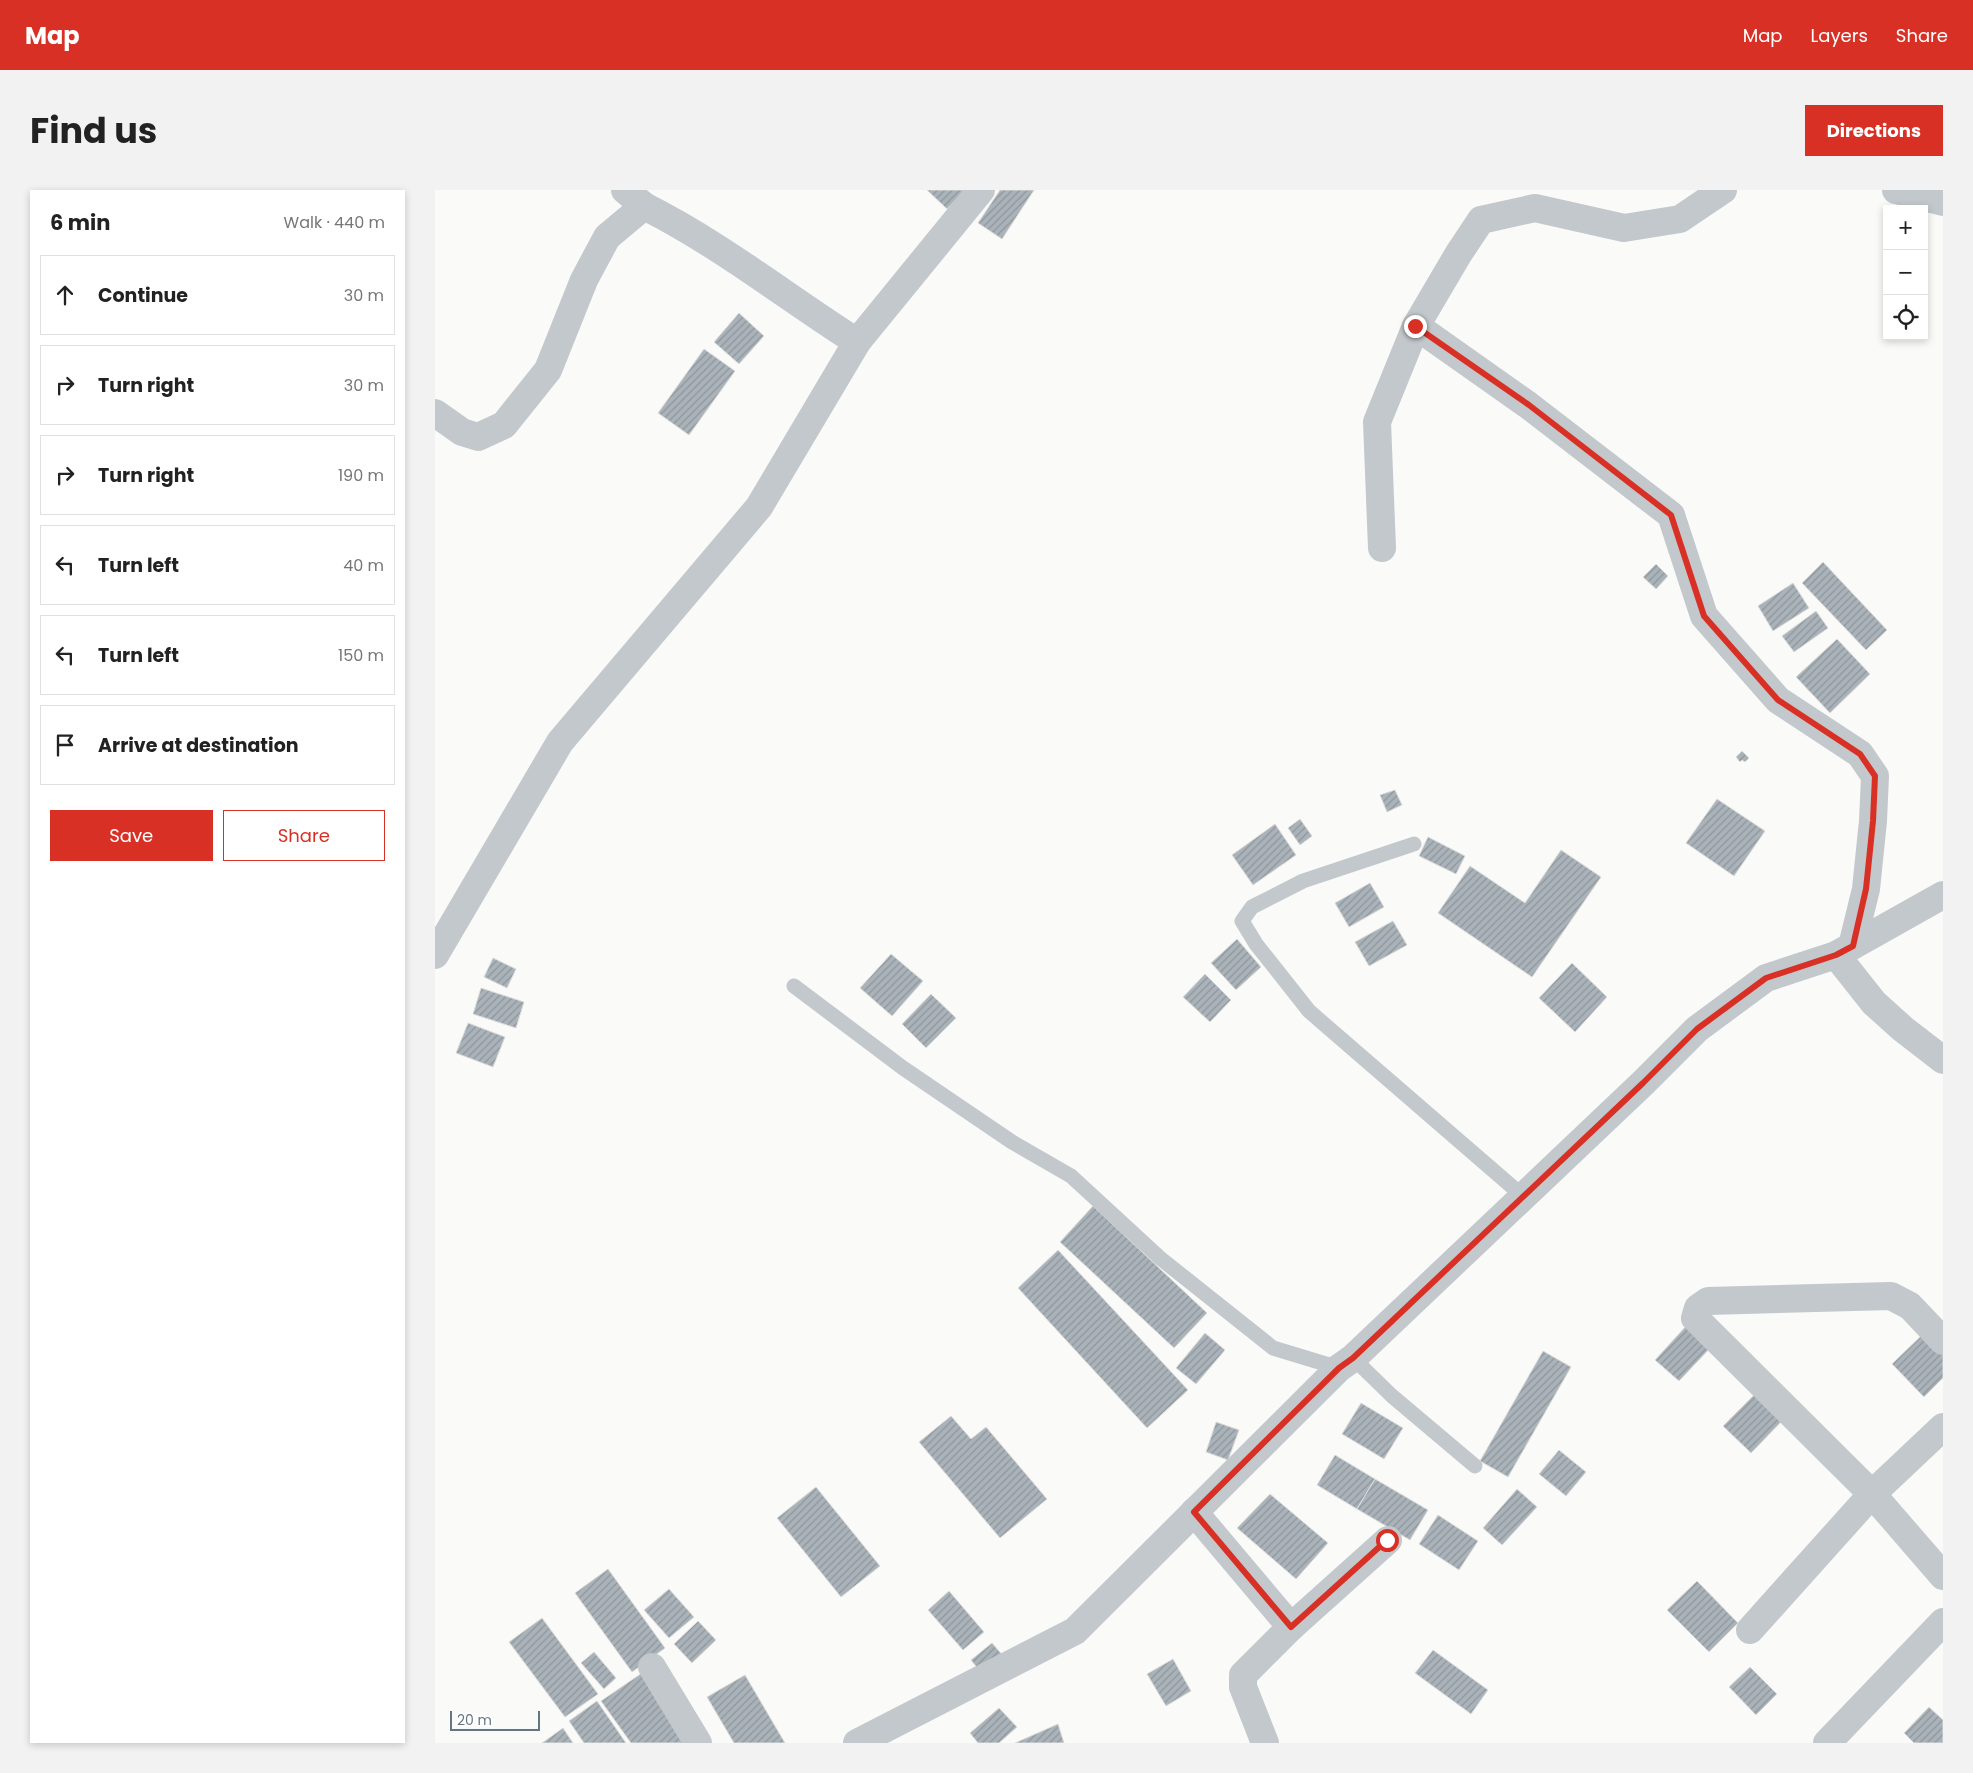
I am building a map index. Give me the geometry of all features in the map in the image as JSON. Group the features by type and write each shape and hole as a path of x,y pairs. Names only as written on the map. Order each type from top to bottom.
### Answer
{"street":[{"path":"435,955 560,742 759,507 857,342 981,190"},
{"path":"1382,548 1377,422 1415,326 1481,220 1535,208 1624,228 1680,219 1723,190"},
{"path":"1896,190 1943,202"},
{"path":"435,412 462,432 478,437 504,425 547,370 584,280 607,237 634,198 734,258 803,307 857,342"},
{"path":"1415,326 1529,405 1671,515 1704,616 1778,700 1860,754 1875,776 1873,821 1866,889 1844,951 1874,1003 1943,1060"},
{"path":"857,1743 1075,1631 1346,1363 1524,1196 1697,1029 1766,978 1844,951 1943,895"},
{"path":"1943,1341 1910,1306 1891,1296 1708,1300 1698,1308 1695,1318 1872,1494 1943,1576"},
{"path":"1750,1630 1872,1494 1943,1427"},
{"path":"1194,1512 1291,1627"},
{"path":"1265,1743 1243,1687 1243,1675 1291,1627 1387,1540"},
{"path":"1827,1743 1943,1622"},
{"path":"652,1667 698,1743"}],"lane":[{"path":"1414,844 1303,881 1252,907 1242,921 1256,944 1309,1011 1524,1196"},
{"path":"794,986 903,1068 1012,1142 1071,1176 1161,1258 1273,1348 1346,1363 1392,1396 1475,1466"}],"building":[{"path":"927,190 965,190 947,209"},
{"path":"1000,190 1034,190 1002,239 978,223"},
{"path":"739,313 764,336 739,364 714,342"},
{"path":"704,349 735,371 689,435 658,413"},
{"path":"1823,562 1887,630 1866,650 1802,583"},
{"path":"1656,564 1668,576 1656,589 1643,577"},
{"path":"1793,583 1809,608 1773,631 1758,606"},
{"path":"1816,611 1828,628 1794,652 1782,636"},
{"path":"1837,639 1870,674 1830,713 1796,677"},
{"path":"1742,751 1749,758 1745,762 1742,760 1740,762 1736,757"},
{"path":"1395,790 1402,805 1387,812 1380,795"},
{"path":"1717,799 1765,831 1734,876 1686,843"},
{"path":"1300,819 1312,836 1300,845 1288,828"},
{"path":"1275,824 1296,855 1253,885 1232,855"},
{"path":"1428,837 1465,856 1456,874 1419,856"},
{"path":"1561,850 1601,877 1532,977 1438,913 1470,866 1525,903"},
{"path":"1370,883 1384,907 1349,927 1335,903"},
{"path":"1393,921 1407,945 1369,966 1355,942"},
{"path":"1237,939 1261,967 1236,990 1211,963"},
{"path":"891,954 923,981 892,1016 860,988"},
{"path":"493,958 516,969 507,988 484,977"},
{"path":"1572,963 1607,997 1575,1032 1539,998"},
{"path":"1205,974 1231,1000 1210,1022 1183,997"},
{"path":"481,988 524,1002 516,1028 473,1014"},
{"path":"931,994 956,1018 926,1048 902,1024"},
{"path":"468,1023 505,1037 493,1067 456,1053"},
{"path":"1093,1206 1207,1313 1174,1348 1060,1242"},
{"path":"1058,1250 1188,1390 1147,1428 1018,1288"},
{"path":"1688,1324 1712,1346 1679,1381 1655,1360"},
{"path":"1925,1332 1943,1352 1943,1378 1924,1397 1892,1364"},
{"path":"1205,1333 1225,1350 1196,1384 1176,1368"},
{"path":"1543,1351 1571,1367 1508,1477 1480,1461"},
{"path":"1755,1394 1782,1421 1751,1453 1723,1426"},
{"path":"1361,1403 1403,1428 1384,1459 1342,1434"},
{"path":"951,1416 971,1439 986,1427 1047,1499 1000,1538 919,1442"},
{"path":"1216,1422 1239,1430 1228,1460 1206,1452"},
{"path":"1559,1450 1586,1472 1566,1496 1539,1474"},
{"path":"1335,1455 1375,1479 1357,1509 1317,1485"},
{"path":"1375,1479 1428,1510 1410,1540 1357,1509"},
{"path":"816,1487 880,1566 841,1597 777,1518"},
{"path":"1517,1489 1537,1507 1502,1545 1483,1528"},
{"path":"1270,1494 1328,1543 1296,1579 1237,1528"},
{"path":"1438,1515 1478,1541 1459,1570 1419,1544"},
{"path":"608,1569 665,1648 632,1672 575,1593"},
{"path":"1697,1581 1738,1623 1709,1652 1667,1610"},
{"path":"669,1589 694,1617 669,1638 644,1610"},
{"path":"949,1591 984,1632 963,1650 928,1610"},
{"path":"542,1618 598,1694 565,1717 509,1642"},
{"path":"698,1621 716,1640 692,1663 674,1644"},
{"path":"992,1643 1005,1658 983,1675 971,1660"},
{"path":"1433,1650 1488,1690 1471,1714 1415,1673"},
{"path":"594,1652 616,1678 604,1689 581,1663"},
{"path":"1173,1659 1191,1691 1166,1706 1147,1674"},
{"path":"1750,1667 1777,1694 1756,1715 1729,1687"},
{"path":"642,1673 691,1743 631,1743 601,1701"},
{"path":"745,1675 785,1743 734,1743 707,1697"},
{"path":"597,1701 626,1743 584,1743 569,1721"},
{"path":"1929,1707 1943,1720 1943,1743 1914,1743 1904,1733"},
{"path":"999,1708 1017,1727 999,1743 978,1743 970,1733"},
{"path":"1058,1724 1064,1743 1015,1743"},
{"path":"563,1728 573,1743 542,1743"}],"route":[{"path":"1387,1540 1291,1627 1194,1512 1339,1368 1353,1358 1643,1083 1697,1029 1766,978 1836,955 1853,946 1866,889 1873,821 1875,776 1860,754 1778,700 1704,616 1671,515 1529,405 1415,326"}]}
